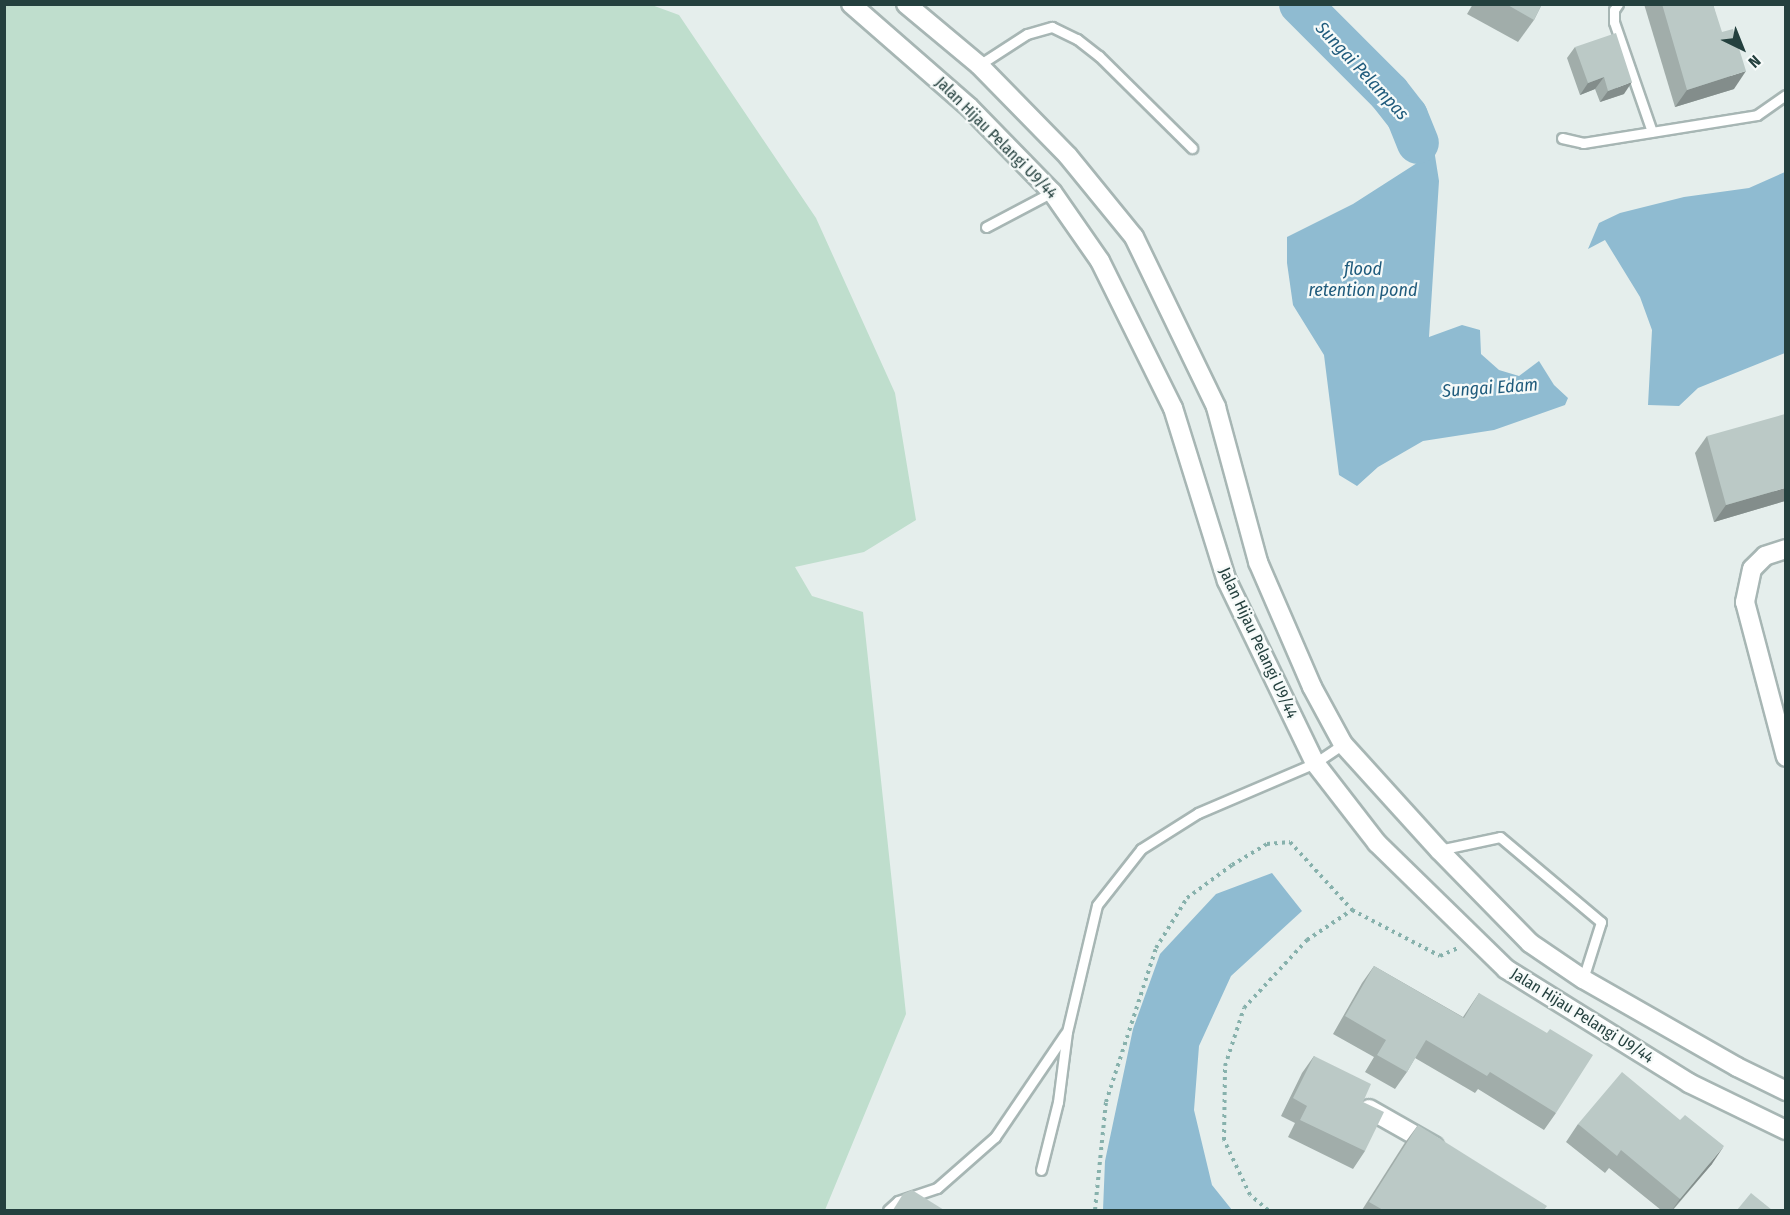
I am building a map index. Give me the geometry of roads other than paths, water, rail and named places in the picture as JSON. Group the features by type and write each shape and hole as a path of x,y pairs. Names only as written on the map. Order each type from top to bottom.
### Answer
{"street":[{"name":"Jalan Hijau Pelangi U9/44","path":"851,4 969,107 1052,192 1100,261 1173,408 1227,581 1315,763 1377,843 1506,969 1689,1083 1785,1130"},
{"name":"Jalan Hijau Pelangi U9/44","path":"906,4 979,65 1068,156 1134,237 1216,407 1258,562 1312,687 1343,744 1439,850 1530,943 1583,979 1737,1067 1785,1091"},
{"path":"1785,549 1765,556 1752,569 1745,602 1785,751"},
{"path":"1369,1109 1448,1154"}],"lane":[{"path":"1618,4 1613,16 1614,22 1652,132"},
{"path":"979,65 1028,34 1052,27 1077,39 1098,56 1192,148"},
{"path":"1562,138 1582,144 1757,115 1785,95"},
{"path":"986,227 1052,192"},
{"path":"1041,1170 1058,1102 1066,1032 1097,905 1141,849 1198,813 1315,763 1343,744"},
{"path":"1439,850 1500,837 1601,922 1583,979"},
{"path":"888,1210 898,1201 937,1188 995,1137 1066,1032"}],"water":[{"name":"flood retention pond","path":"1398,86 1433,143 1439,181 1429,337 1462,325 1480,330 1481,354 1499,370 1519,376 1539,361 1554,385 1568,398 1565,405 1494,430 1423,441 1378,467 1357,486 1339,475 1324,355 1293,305 1287,263 1287,237 1353,204 1417,163 1407,137 1385,100"},
{"path":"1785,172 1785,353 1698,388 1679,406 1648,405 1652,330 1640,297 1605,240 1588,249 1599,223 1620,213 1684,197 1749,188"},
{"path":"1272,873 1302,911 1231,976 1199,1046 1194,1110 1212,1185 1232,1210 1103,1210 1105,1161 1133,1029 1160,954 1216,894"}],"waterway":[{"name":"Sungai Pelampas","path":"1300,4 1389,93 1407,116 1418,143"}],"water label":[{"name":"Sungai Edam","path":"1490,388"}]}
